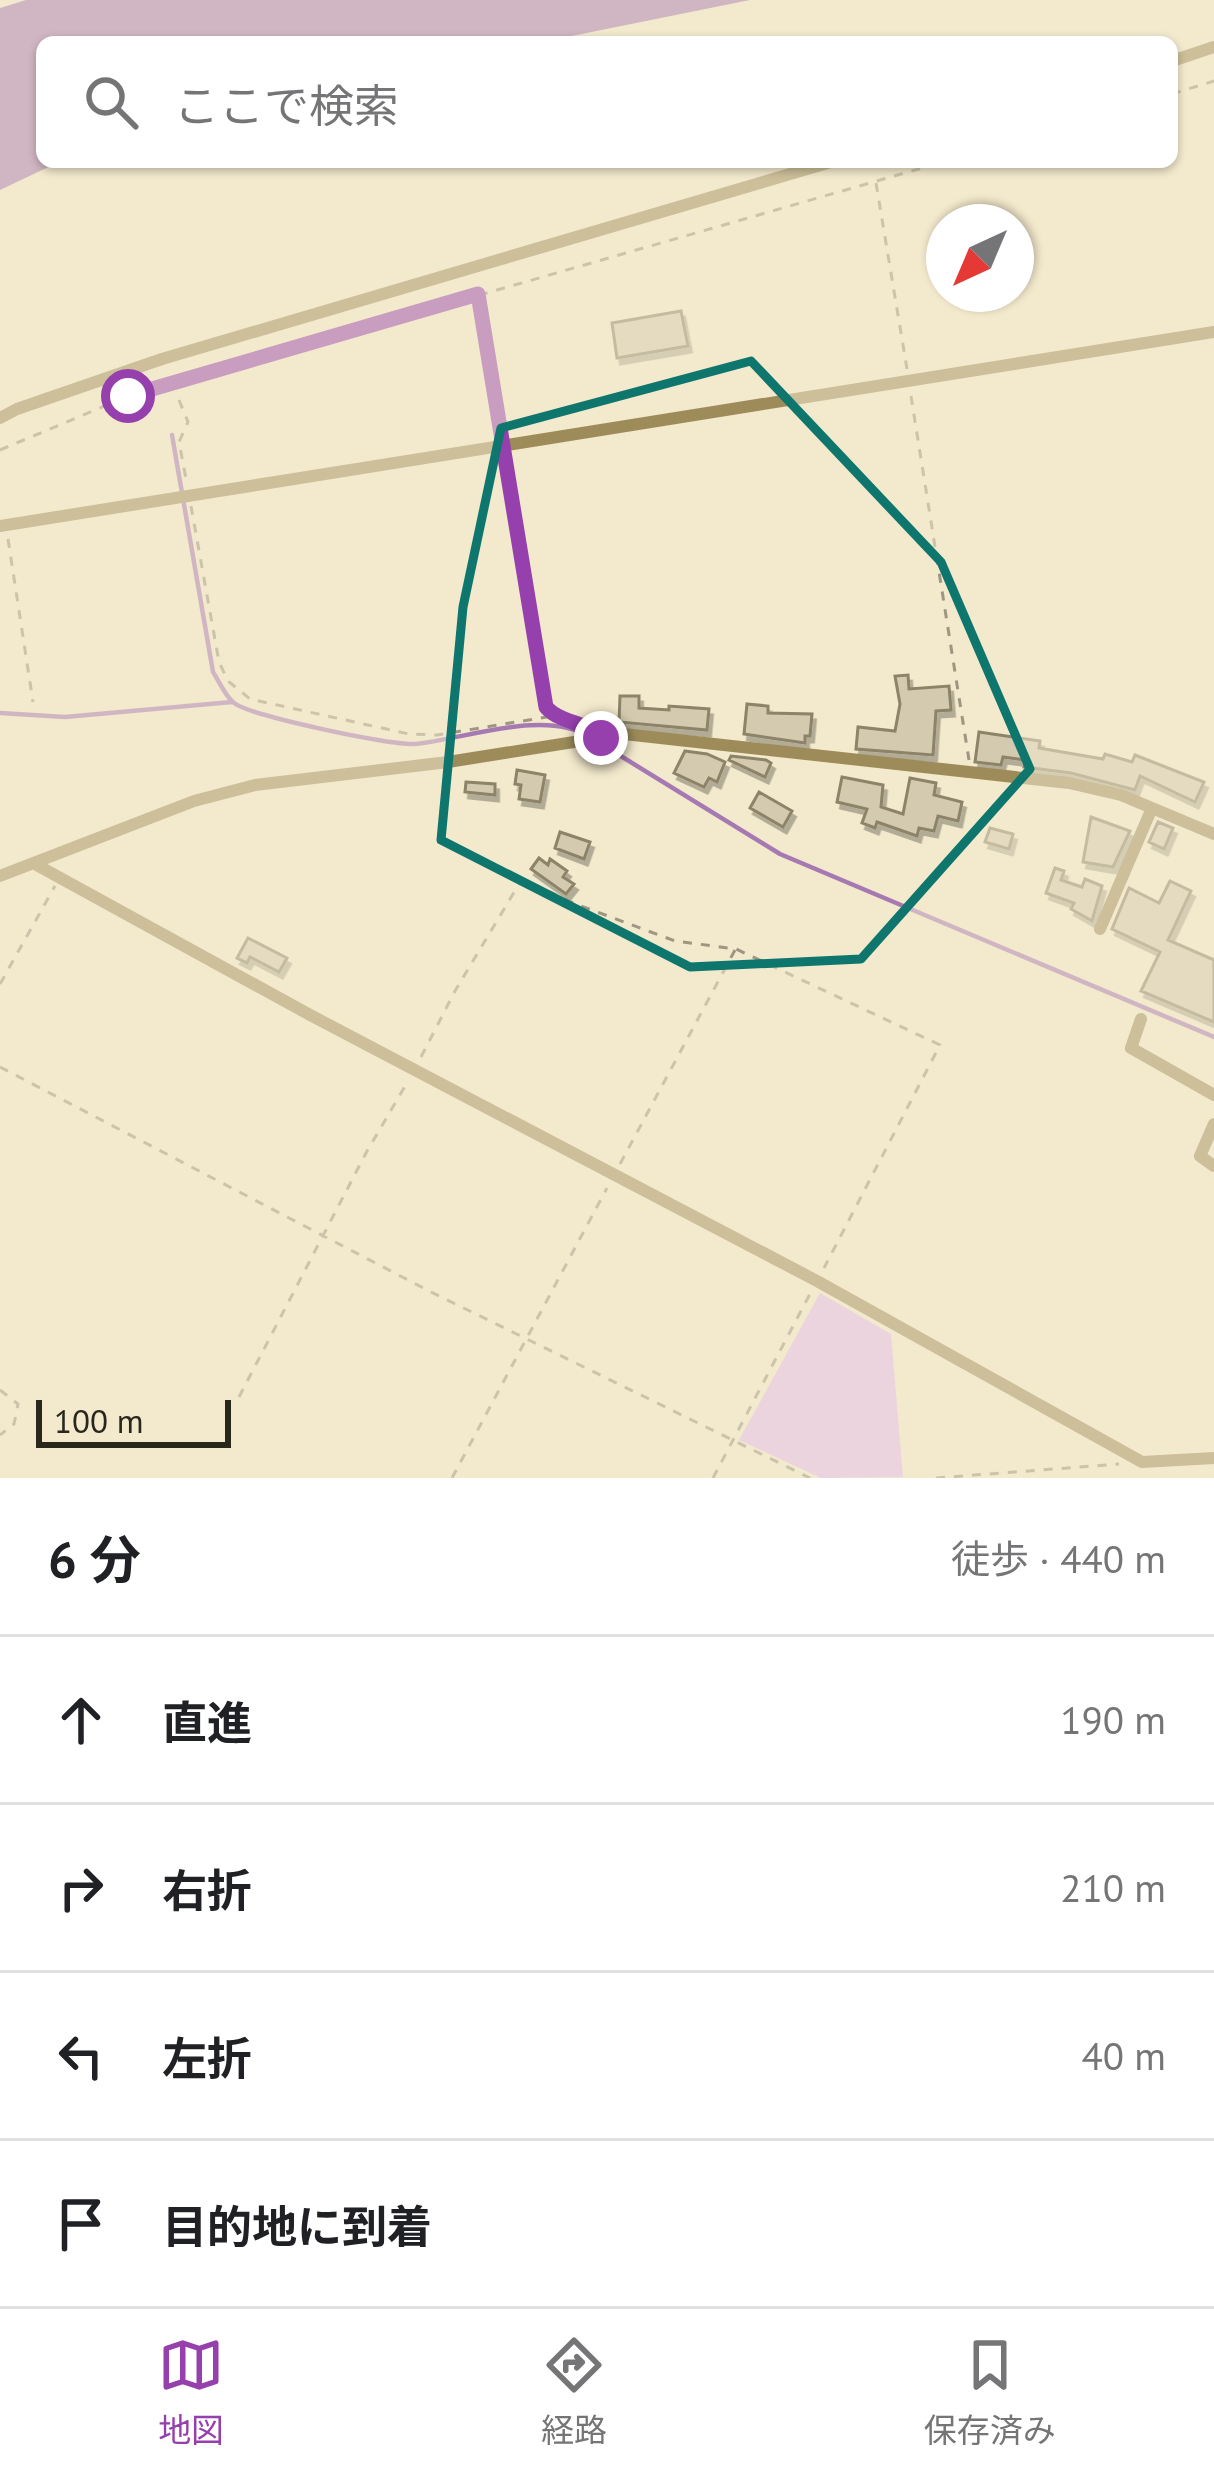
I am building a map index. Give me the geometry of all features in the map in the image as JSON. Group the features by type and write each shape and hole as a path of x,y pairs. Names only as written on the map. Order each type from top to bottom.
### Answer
{"street":[{"path":"1178,59 1214,47"},
{"path":"0,418 162,358 811,168"},
{"path":"3,526 1214,332"},
{"path":"0,876 194,801 255,785 648,734 1069,783 1152,808 1214,834"},
{"path":"1100,928 1152,808"},
{"path":"33,862 817,1282 1142,1462 1214,1458"},
{"path":"1141,1019 1130,1043 1137,1055 1214,1095"},
{"path":"1214,1124 1200,1156 1214,1166"}],"path":[{"path":"1178,92 1214,81"},
{"path":"0,450 128,396 922,168"},
{"path":"876,181 971,773"},
{"path":"478,294 546,707 553,716"},
{"path":"179,400 188,422 179,442 218,662 228,681 250,699 409,734 437,735 553,716 589,724 605,738"},
{"path":"3,526 33,702"},
{"path":"0,984 59,879"},
{"path":"239,1397 366,1153 522,879 675,941 736,949 940,1045 713,1478"},
{"path":"452,1478 736,949"},
{"path":"0,1067 325,1238 810,1478"},
{"path":"0,1390 18,1404 14,1424 0,1435"},
{"path":"936,1478 1142,1462"}],"highlighted area":[{"path":"751,361 941,562 1030,769 861,959 690,967 441,840 463,607 501,428"}],"shaded area":[{"path":"26,0 750,0 572,36 36,36 36,168 46,168 0,190 0,8"},
{"path":"820,1293 891,1334 903,1477 821,1478 739,1440"}],"building":[{"path":"681,311 688,346 617,358 612,323"},
{"path":"908,675 909,689 949,686 951,710 936,711 933,755 856,749 858,727 895,731 900,704 895,676"},
{"path":"620,696 639,696 639,708 709,709 707,730 619,722"},
{"path":"747,704 768,706 768,713 812,714 810,736 805,736 805,743 744,734"},
{"path":"979,732 1040,741 1039,748 1103,759 1105,754 1132,762 1135,755 1204,782 1195,802 1140,776 1135,790 1071,773 1024,767 1025,760 1003,757 1001,765 975,762"},
{"path":"685,751 725,762 717,782 709,778 704,787 674,773"},
{"path":"731,756 771,763 765,777 729,760"},
{"path":"517,770 545,775 540,802 519,799"},
{"path":"842,777 883,785 881,807 903,814 910,778 936,783 934,795 962,802 958,821 938,816 934,831 919,828 917,836 877,822 875,828 862,823 867,809 837,802"},
{"path":"466,782 495,784 495,795 465,792"},
{"path":"759,792 792,811 783,827 750,808"},
{"path":"1091,817 1130,831 1113,867 1083,862"},
{"path":"1158,822 1173,828 1164,849 1149,842"},
{"path":"990,828 1013,834 1009,849 985,842"},
{"path":"560,832 590,842 584,859 555,848"},
{"path":"539,858 548,865 550,859 567,871 563,877 574,884 566,894 531,869"},
{"path":"1055,868 1064,871 1061,880 1082,887 1085,879 1102,886 1092,921 1071,909 1074,903 1046,893"},
{"path":"1170,881 1191,891 1168,940 1214,960 1214,1022 1141,991 1160,952 1112,929 1129,888 1159,903"},
{"path":"248,938 287,958 279,972 250,957 247,963 237,958"}],"waterway":[{"path":"172,435 213,672 234,703 293,722 401,743 527,725 570,728 588,736"},
{"path":"0,713 65,717 232,702"},
{"path":"598,742 780,854 1214,1037"}],"route":[{"path":"128,396 478,294 546,707 553,716 589,724 610,737 601,738"}]}
